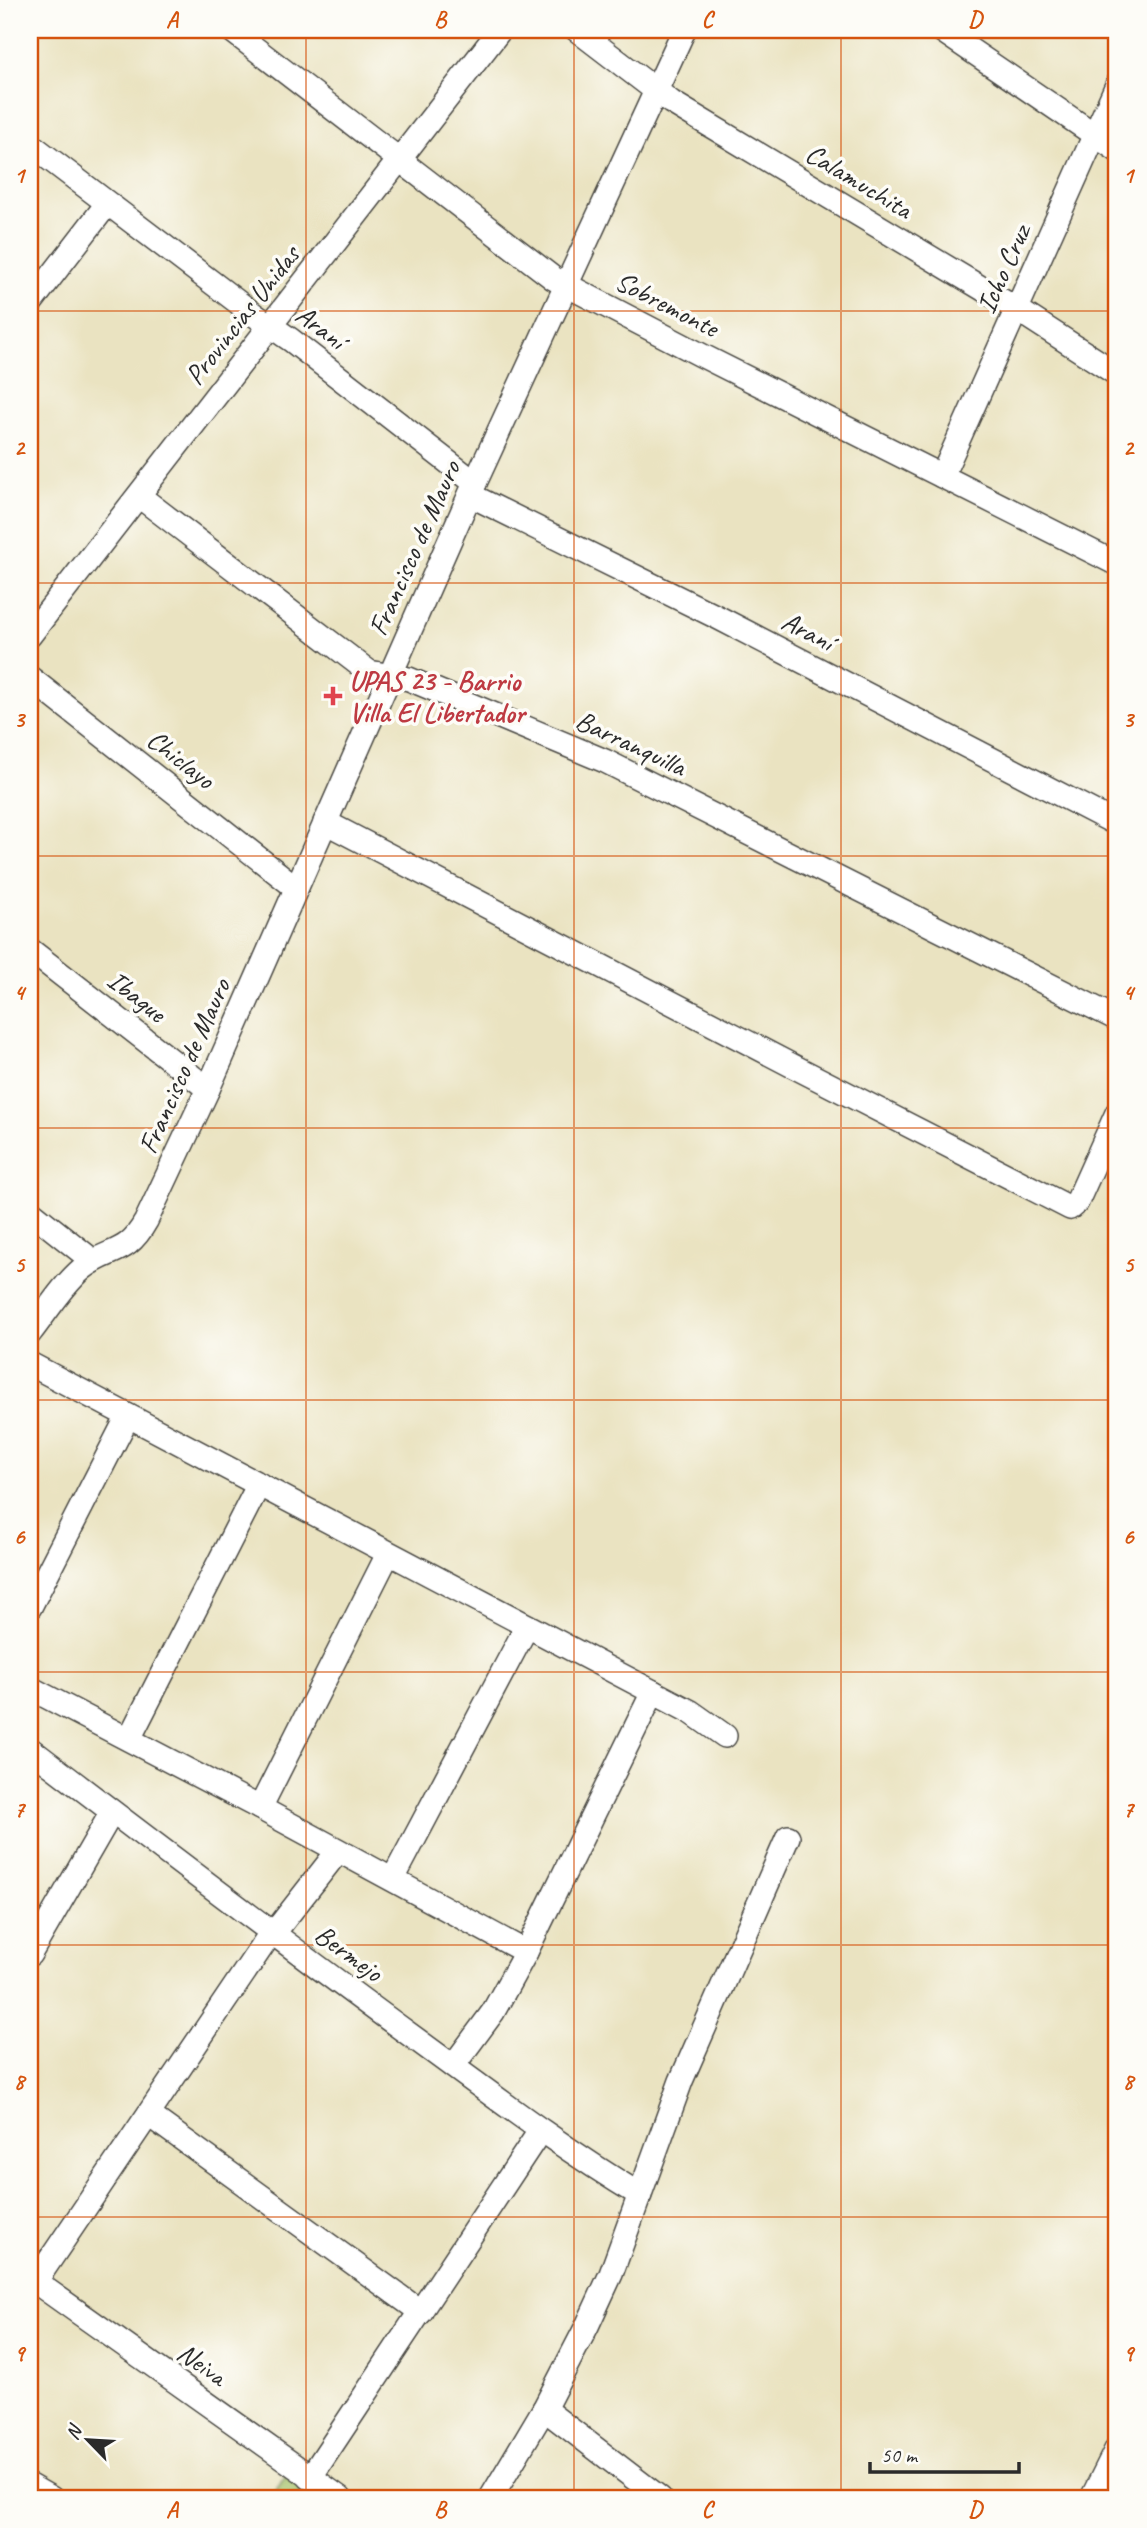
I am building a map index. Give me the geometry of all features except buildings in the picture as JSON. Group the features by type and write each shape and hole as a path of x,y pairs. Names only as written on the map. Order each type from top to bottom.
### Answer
{"street":[{"name":"Sobremonte","path":"231,30 566,286 1117,564"},
{"name":"Provincias Unidas","path":"30,635 500,30"},
{"name":"Calamuchita","path":"577,30 670,102 1018,310 1117,374"},
{"name":"Francisco de Mauro","path":"93,1261 122,1249 137,1238 208,1088 472,489 684,30"},
{"path":"941,30 1117,149"},
{"name":"Icho Cruz","path":"942,476 1117,85"},
{"name":"Araní","path":"30,145 271,327 472,489 1117,824"},
{"path":"30,304 107,204"},
{"name":"Barranquilla","path":"139,496 369,673 410,679 616,766 1117,1019"},
{"name":"Chiclayo","path":"30,678 295,887"},
{"path":"325,822 1070,1208 1077,1202 1117,1113"},
{"name":"Ibague","path":"30,950 208,1088"},
{"path":"30,1211 93,1261 79,1272 30,1334"},
{"path":"30,1364 388,1555 691,1712 725,1736"},
{"path":"30,1607 128,1416"},
{"path":"129,1739 259,1484"},
{"path":"260,1808 388,1555"},
{"path":"393,1879 527,1626"},
{"path":"30,1688 260,1808 526,1952"},
{"path":"453,2066 493,2012 526,1952 653,1692"},
{"name":"Bermejo","path":"30,1749 271,1933 540,2131 640,2195"},
{"path":"30,1954 112,1812"},
{"path":"491,2498 544,2409 611,2274 681,2081 788,1837"},
{"path":"32,2280 149,2115 271,1933 338,1851"},
{"path":"149,2115 421,2312"},
{"path":"310,2478 540,2131"},
{"name":"Neiva","path":"32,2280 340,2498"},
{"path":"544,2409 660,2498"},
{"path":"1092,2498 1117,2448"},
{"path":"30,2486 51,2498"}],"green space":[{"path":"286,2475 320,2498 271,2498"}],"place":[{"name":"UPAS 23 - Barrio Villa El Libertador","path":"333,696"}]}
